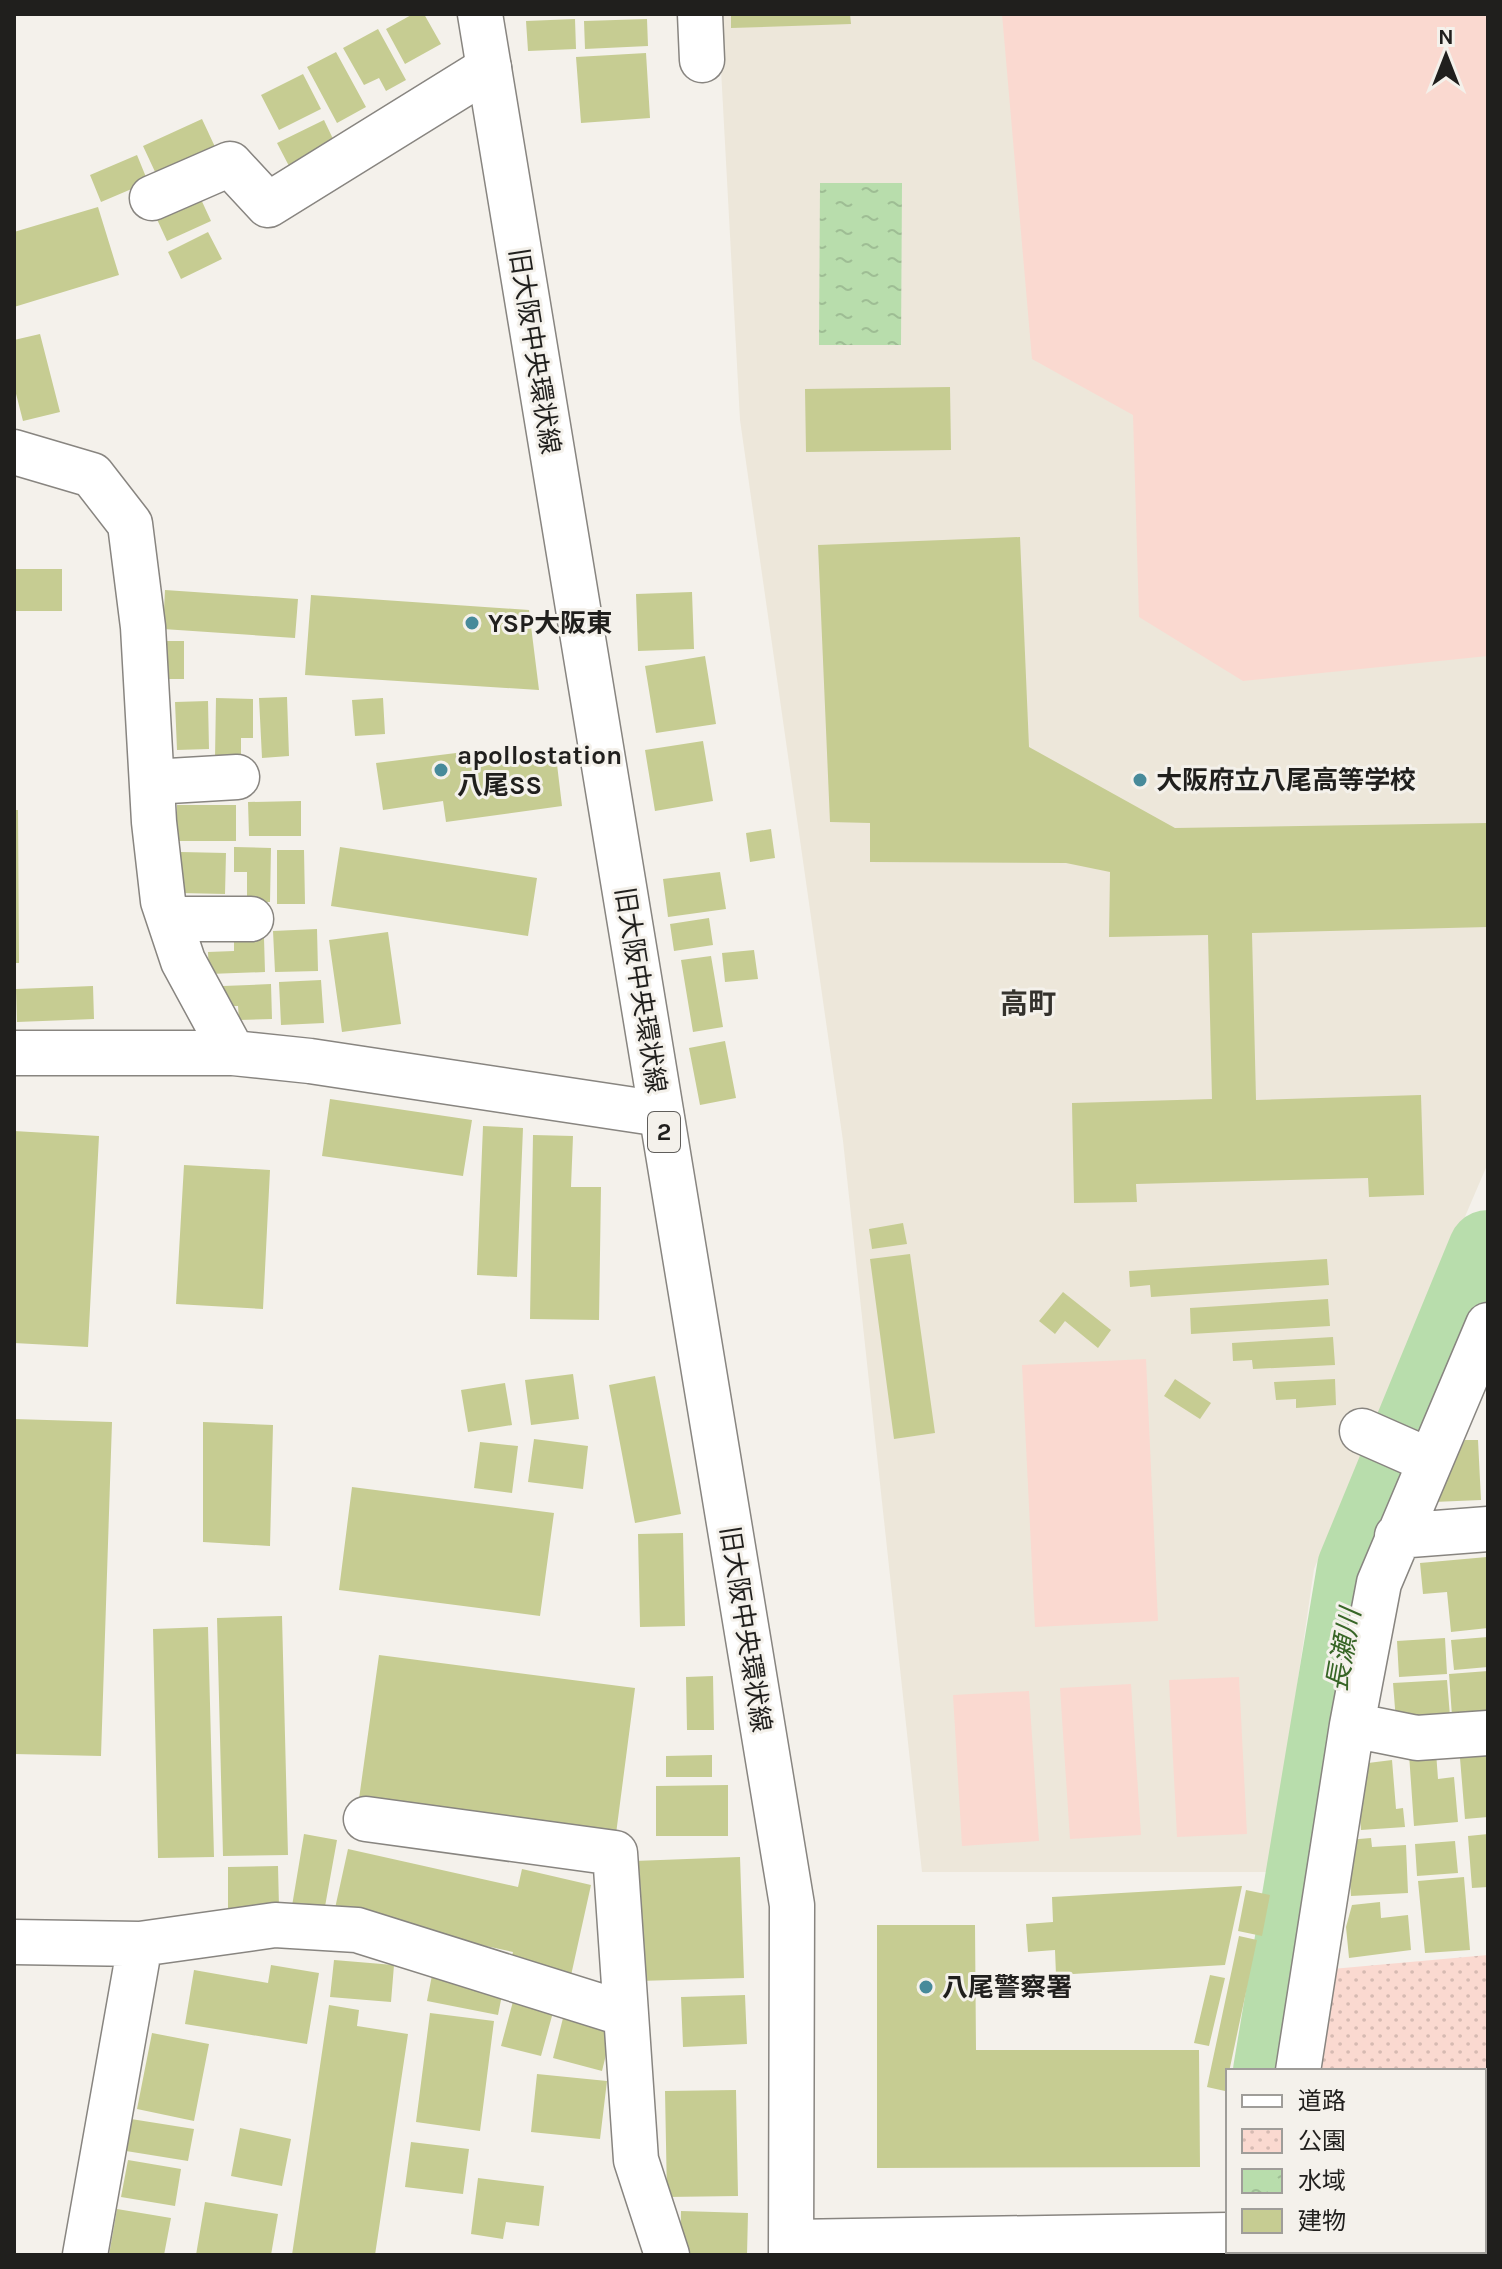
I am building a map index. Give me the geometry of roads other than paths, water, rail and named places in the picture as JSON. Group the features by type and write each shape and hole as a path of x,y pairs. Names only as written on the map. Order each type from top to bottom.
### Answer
{"street":[{"name":"旧大阪中央環状線","path":"480,14 792,1905 791,2248"},
{"path":"700,14 702,60"},
{"path":"152,198 230,164 268,205 489,68"},
{"path":"14,452 92,475 130,524 143,627 163,901 183,961 233,1053"},
{"path":"152,782 237,777"},
{"path":"169,919 251,919"},
{"path":"14,1053 233,1053 326,1063 661,1114"},
{"path":"1298,2069 1352,1725 1379,1583 1397,1536 1401,1448 1488,1325"},
{"path":"1397,1536 1488,1529"},
{"path":"1352,1725 1417,1738 1488,1733"},
{"path":"366,1819 615,1853 636,2160 667,2255"},
{"path":"14,1942 140,1944 275,1925 357,1930 625,2014"},
{"path":"85,2255 140,1944"},
{"path":"791,2248 1219,2236"}],"water":[{"path":"820,183 902,183 901,345 819,345"}],"waterway":[{"name":"長瀬川","path":"1273,2069 1357,1568 1488,1250"}],"place":[{"name":"YSP大阪東","path":"472,623"},
{"name":"apollostation 八尾SS","path":"441,770"},
{"name":"大阪府立八尾高等学校","path":"1140,780"},
{"name":"八尾警察署","path":"926,1987"}],"district":[{"name":"高町","path":"1028,1003"}]}
